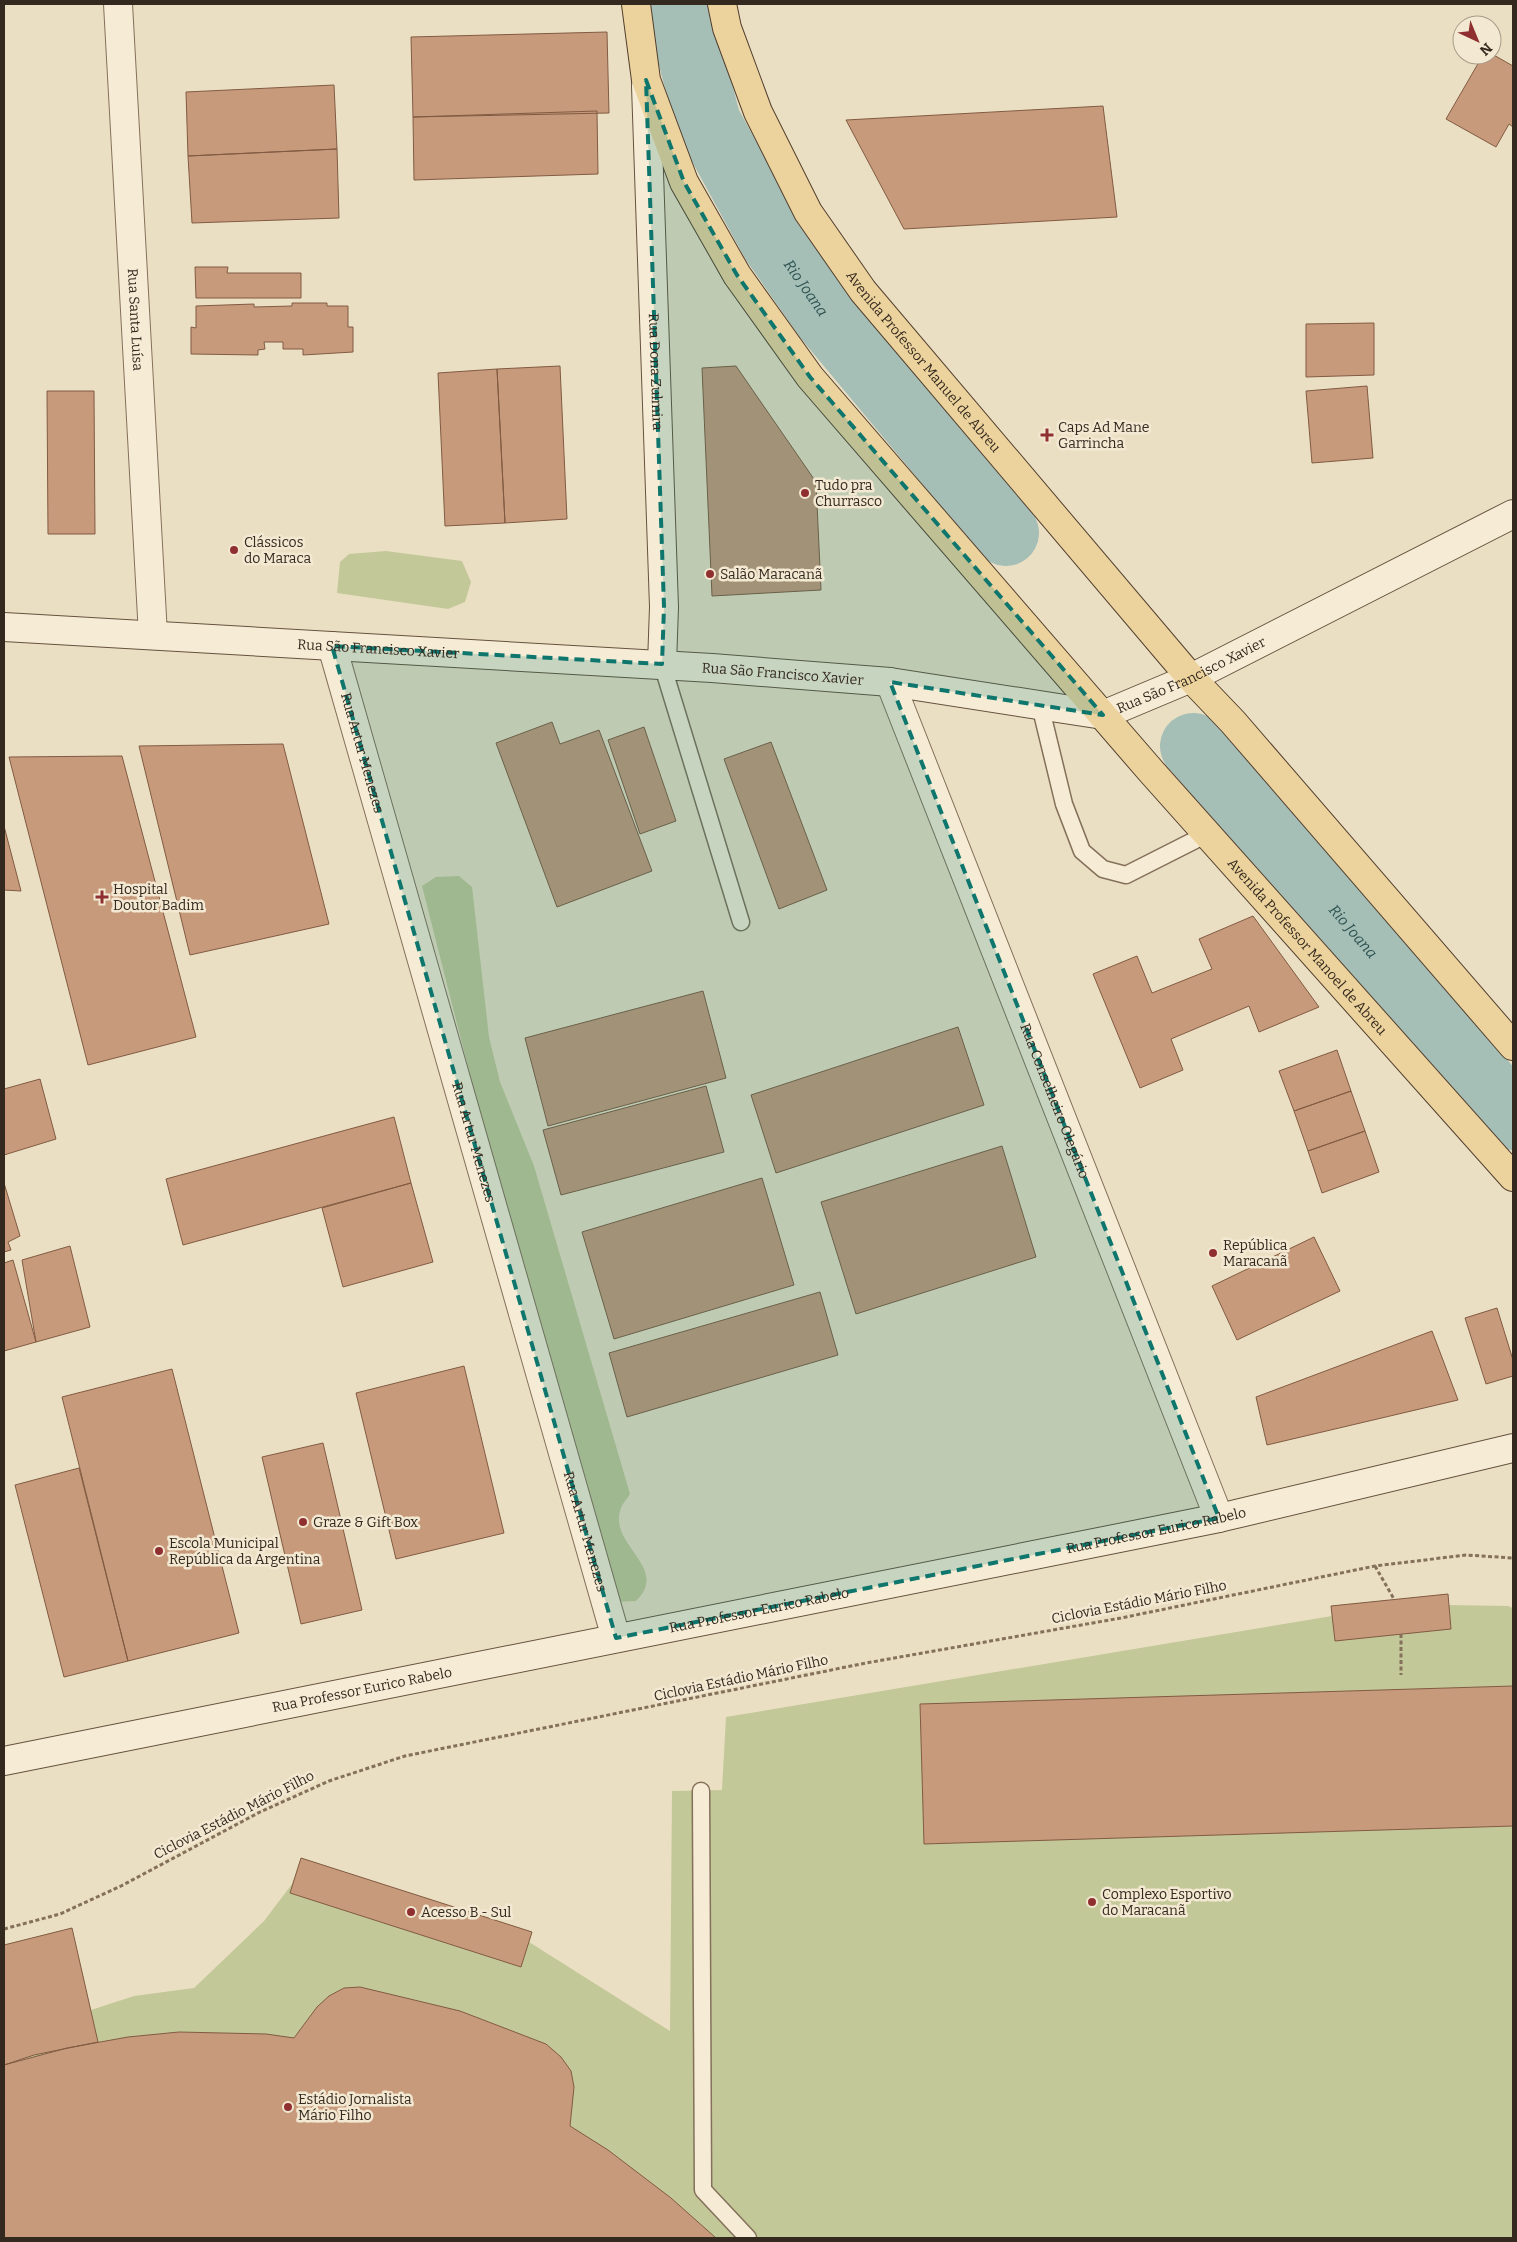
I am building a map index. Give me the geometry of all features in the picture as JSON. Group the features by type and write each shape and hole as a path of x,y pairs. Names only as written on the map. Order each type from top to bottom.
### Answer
{"main road":[{"path":"636,4 646,80 684,182 737,275 810,377 1103,715"},
{"name":"Avenida Professor Manuel de Abreu","path":"722,4 727,28 758,112 808,212 819,228 863,291 1192,678"},
{"path":"1192,678 1233,722 1513,1046"},
{"name":"Avenida Professor Manoel de Abreu","path":"1103,715 1513,1177"}],"street":[{"name":"Rua Santa Luísa","path":"118,4 153,635"},
{"name":"Rua Dona Zulmira","path":"646,80 664,607 662,664"},
{"name":"Rua São Francisco Xavier","path":"4,627 662,664 890,682 1103,715 1192,678 1513,514"},
{"name":"Rua Artur Menezes","path":"332,646 616,1638"},
{"name":"Rua Conselheiro Olegário","path":"890,682 1219,1518"},
{"name":"Rua Professor Eurico Rabelo","path":"4,1761 1219,1518 1513,1448"}],"lane":[{"path":"662,664 741,922"},
{"path":"1040,705 1064,804 1082,851 1103,869 1126,875 1207,834"},
{"path":"701,1791 704,2190 748,2238"}],"path":[{"name":"Ciclovia Estádio Mário Filho","path":"4,1929 60,1914 121,1886 260,1812 329,1780 405,1756 866,1663 1121,1618 1375,1566 1466,1555 1513,1558"},
{"path":"1375,1566 1394,1599"},
{"path":"1400,1634 1401,1675"}],"highlighted area":[{"path":"646,80 684,182 737,275 810,377 1103,715 890,682 1219,1518 616,1638 332,646 662,664 664,607"}],"green space":[{"path":"386,551 462,561 471,582 465,602 448,609 337,593 340,562 349,554"},
{"path":"459,876 472,887 489,1037 500,1082 534,1166 630,1494 620,1511 619,1524 623,1535 643,1567 646,1578 645,1589 636,1601 614,1602 602,1593 422,886 436,877"},
{"name":"Complexo Esportivo do Maracanã","path":"1448,1594 1448,1605 1508,1606 1513,1608 1513,2238 4,2238 4,1945 72,1928 91,2010 134,1996 194,1988 264,1921 292,1884 301,1858 532,1932 529,1942 670,2031 672,1791 722,1790 726,1717 1332,1616 1331,1606"}],"building":[{"path":"607,32 609,113 413,117 411,37"},
{"path":"1502,60 1513,66 1513,127 1509,124 1496,147 1446,119 1477,65 1502,65"},
{"path":"334,85 337,149 188,156 186,92"},
{"path":"1103,106 1117,217 904,229 846,120"},
{"path":"597,111 598,174 414,180 413,117"},
{"path":"337,149 339,218 192,223 188,156"},
{"path":"195,267 228,267 227,273 301,273 301,298 196,298"},
{"path":"292,303 327,303 327,306 348,306 348,327 353,327 353,352 303,355 303,349 283,349 283,342 264,342 265,349 258,350 258,355 191,354 191,327 196,328 196,306 254,304 254,307 292,306"},
{"path":"1374,323 1374,375 1306,377 1306,324"},
{"path":"560,366 567,519 505,523 497,369"},
{"path":"736,366 816,482 821,590 712,596 702,368"},
{"path":"497,369 505,523 445,526 438,373"},
{"path":"1367,386 1373,458 1312,463 1306,391"},
{"path":"47,391 94,391 95,534 48,534"},
{"path":"552,722 560,744 599,730 652,871 557,907 496,743"},
{"path":"644,727 676,821 640,834 608,740"},
{"path":"771,742 827,890 779,909 724,759"},
{"path":"283,744 329,924 190,955 139,746"},
{"name":"Hospital Doutor Badim","path":"122,756 196,1037 88,1065 9,757"},
{"path":"4,826 21,891 4,890"},
{"path":"1253,916 1319,1007 1259,1032 1249,1006 1171,1039 1183,1070 1140,1088 1093,974 1137,956 1152,993 1212,969 1199,939"},
{"path":"703,991 726,1078 548,1126 525,1038"},
{"path":"958,1027 984,1105 776,1173 751,1095"},
{"path":"1337,1050 1351,1091 1294,1111 1279,1071"},
{"path":"40,1079 56,1139 4,1155 4,1089"},
{"path":"706,1086 724,1152 561,1195 543,1130"},
{"path":"1351,1091 1365,1131 1308,1151 1294,1111"},
{"path":"394,1117 411,1183 183,1245 166,1179"},
{"path":"1365,1131 1379,1172 1322,1193 1308,1151"},
{"path":"1002,1146 1036,1257 856,1314 821,1202"},
{"path":"762,1178 794,1285 614,1339 582,1232"},
{"path":"4,1183 20,1236 8,1242 11,1250 4,1252"},
{"path":"411,1183 433,1262 343,1287 322,1208"},
{"path":"1314,1237 1340,1291 1237,1340 1212,1286"},
{"path":"70,1246 90,1327 36,1342 22,1260"},
{"path":"13,1260 36,1342 4,1351 4,1263"},
{"path":"820,1292 838,1355 627,1417 609,1353"},
{"path":"1497,1308 1513,1360 1513,1376 1486,1384 1465,1318"},
{"path":"1432,1331 1458,1400 1267,1445 1256,1397"},
{"path":"464,1366 504,1533 396,1559 356,1393"},
{"name":"Escola Municipal República da Argentina","path":"172,1369 239,1633 128,1661 62,1397"},
{"path":"323,1443 362,1610 301,1624 262,1457"},
{"path":"79,1468 128,1661 64,1677 15,1485"},
{"path":"1448,1594 1451,1629 1335,1641 1331,1606"},
{"path":"1513,1686 1513,1826 924,1844 920,1704"},
{"name":"Acesso B - Sul","path":"301,1858 532,1932 521,1967 290,1893"},
{"path":"72,1928 98,2042 34,2055 4,2065 4,1945"},
{"name":"Estádio Jornalista Mário Filho","path":"360,1987 460,2011 546,2044 561,2057 571,2071 574,2087 570,2126 608,2150 671,2198 716,2238 4,2238 4,2065 67,2048 128,2037 179,2032 266,2034 294,2038 317,2007 329,1996 344,1988"}],"waterway":[{"name":"Rio Joana","path":"677,4 708,122 773,241 826,317 1006,533"},
{"name":"Rio Joana","path":"1193,746 1513,1117"}],"place":[{"name":"Caps Ad Mane Garrincha","path":"1047,435"},
{"name":"Tudo pra Churrasco","path":"805,493"},
{"name":"Clássicos do Maraca","path":"234,550"},
{"name":"Salão Maracanã","path":"710,574"},
{"name":"Hospital Doutor Badim","path":"102,897"},
{"name":"República Maracanã","path":"1213,1253"},
{"name":"Graze & Gift Box","path":"303,1522"},
{"name":"Escola Municipal República da Argentina","path":"159,1551"},
{"name":"Complexo Esportivo do Maracanã","path":"1092,1902"},
{"name":"Acesso B - Sul","path":"411,1912"},
{"name":"Estádio Jornalista Mário Filho","path":"288,2107"}]}
